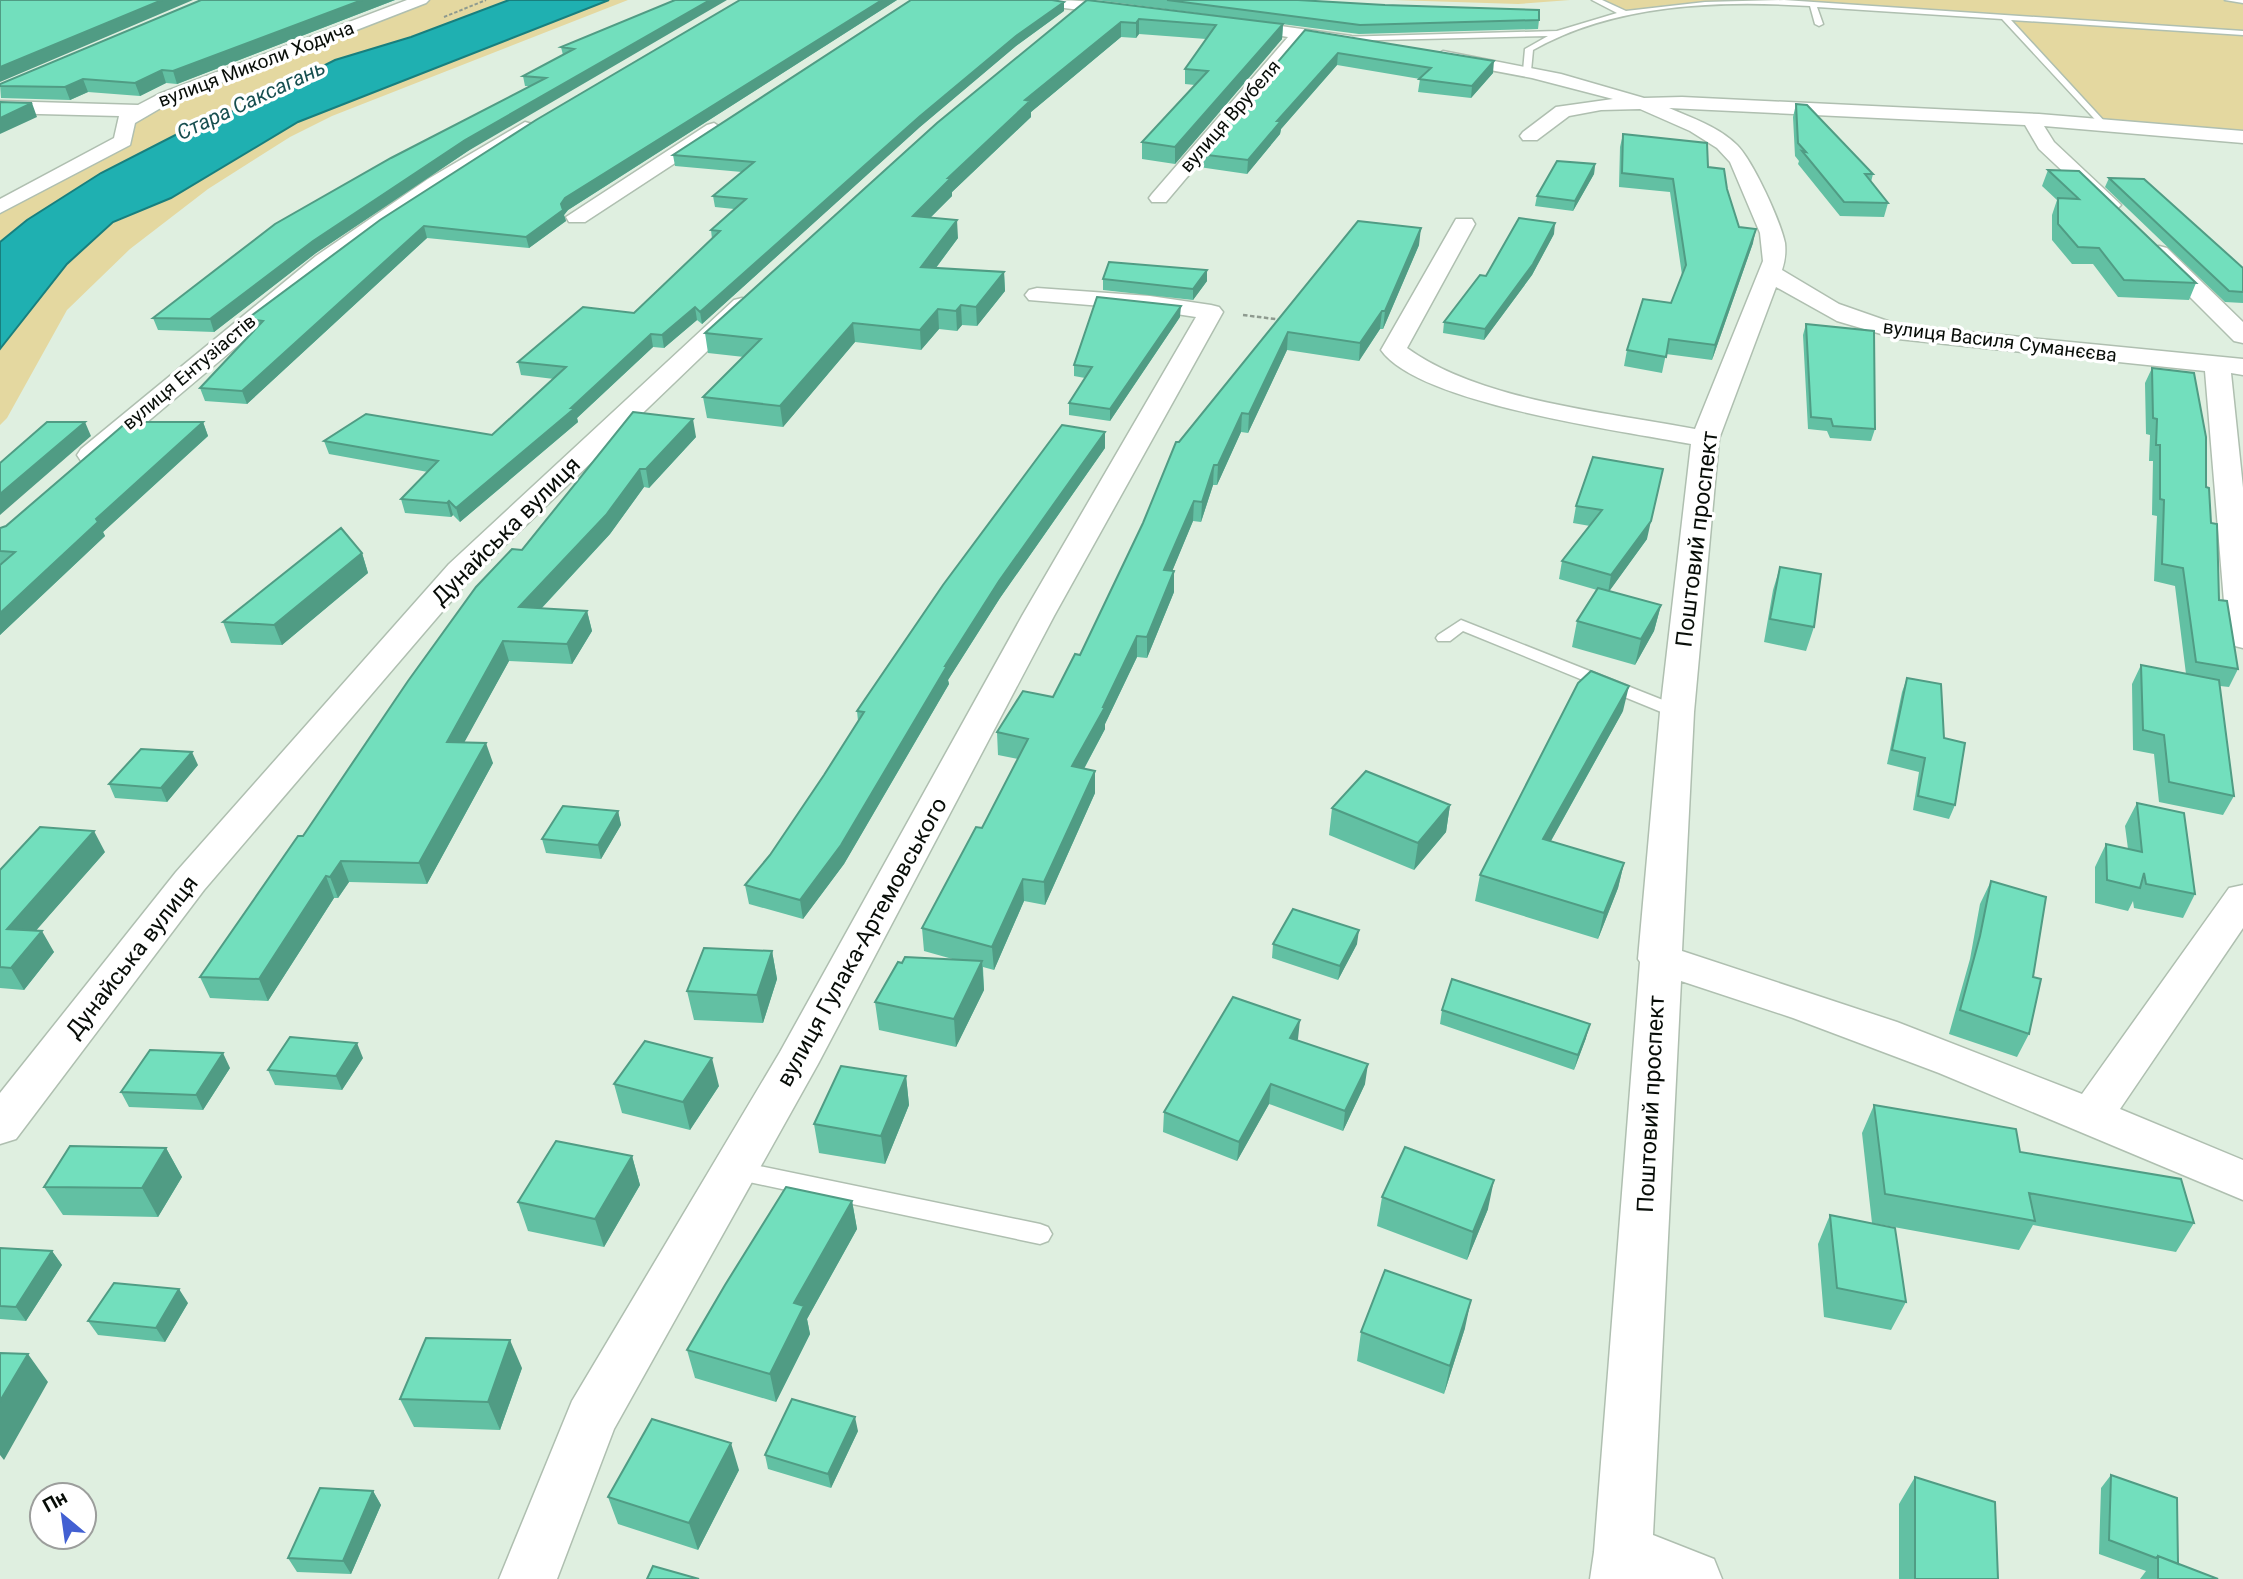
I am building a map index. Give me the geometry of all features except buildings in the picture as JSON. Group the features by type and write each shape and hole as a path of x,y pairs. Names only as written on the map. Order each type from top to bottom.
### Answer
{"street":[{"name":"вулиця Миколи Ходича","path":"0,207 123,141 126,120 139,111 214,78 421,0"},
{"path":"1040,0 1084,6 1138,8"},
{"path":"1054,29 1084,6"},
{"name":"Поштовий проспект","path":"1197,20 1300,33 1527,71 1617,93 1644,103 1706,131 1730,149 1745,169 1776,244 1770,272 1705,439 1677,712 1621,1565"},
{"name":"вулиця Врубеля","path":"1159,198 1300,33"},
{"path":"1530,136 1563,111 1601,105 1739,103 2039,120 2243,137"},
{"path":"0,107 139,111"},
{"name":"вулиця Ентузіастів","path":"71,472 203,359 324,261 435,183 540,119"},
{"path":"577,217 728,120"},
{"path":"2039,120 2034,125 2046,145 2127,221"},
{"path":"1464,224 1393,350 1422,371 1497,399 1705,439"},
{"path":"2146,240 2243,336"},
{"name":"вулиця Василя Суманєєва","path":"1770,272 1830,311 1858,323 1898,332 2230,366"},
{"name":"Дунайська вулиця","path":"0,1126 190,881 460,571 767,282"},
{"path":"1037,295 1150,303 1211,312"},
{"name":"вулиця Гулака-Артемовського","path":"528,1579 591,1418 796,1064 1038,616 1211,312"},
{"path":"2230,366 2243,638"},
{"path":"2091,1116 2243,898"},
{"path":"1659,959 1779,996 2091,1116 2243,1181"},
{"path":"1621,1565 1693,1579"}],"lane":[{"path":"1596,0 1626,14"},
{"path":"2228,0 2243,1"},
{"path":"1338,39 1553,33 1626,14 1736,1 2243,33"},
{"path":"1813,5 1819,24"},
{"path":"2005,18 2103,125"},
{"path":"1527,71 1529,49 1553,33"},
{"path":"1444,638 1461,625 1677,712"},
{"path":"735,1170 1040,1234"}],"path":[{"path":"1211,312 1295,322"}],"shaded area":[{"path":"421,0 509,0 411,37 335,60 240,108 191,127 101,173 27,220 0,242 0,207 123,141 126,120"},
{"path":"609,0 628,0 332,116 290,137 208,189 130,249 67,310 7,418 0,425 0,349 67,264 113,222 171,198 298,122"},
{"path":"1393,0 1570,0 1518,4"},
{"path":"1596,0 2243,0 2243,137 2103,125 2005,18 1766,1 1626,14"}],"water":[{"path":"509,0 609,0 298,122 171,198 113,222 67,264 0,349 0,242 27,220 101,173 191,127 240,108 335,60 411,37"}],"water label":[{"name":"Стара Саксагань","path":"251,100"}]}
